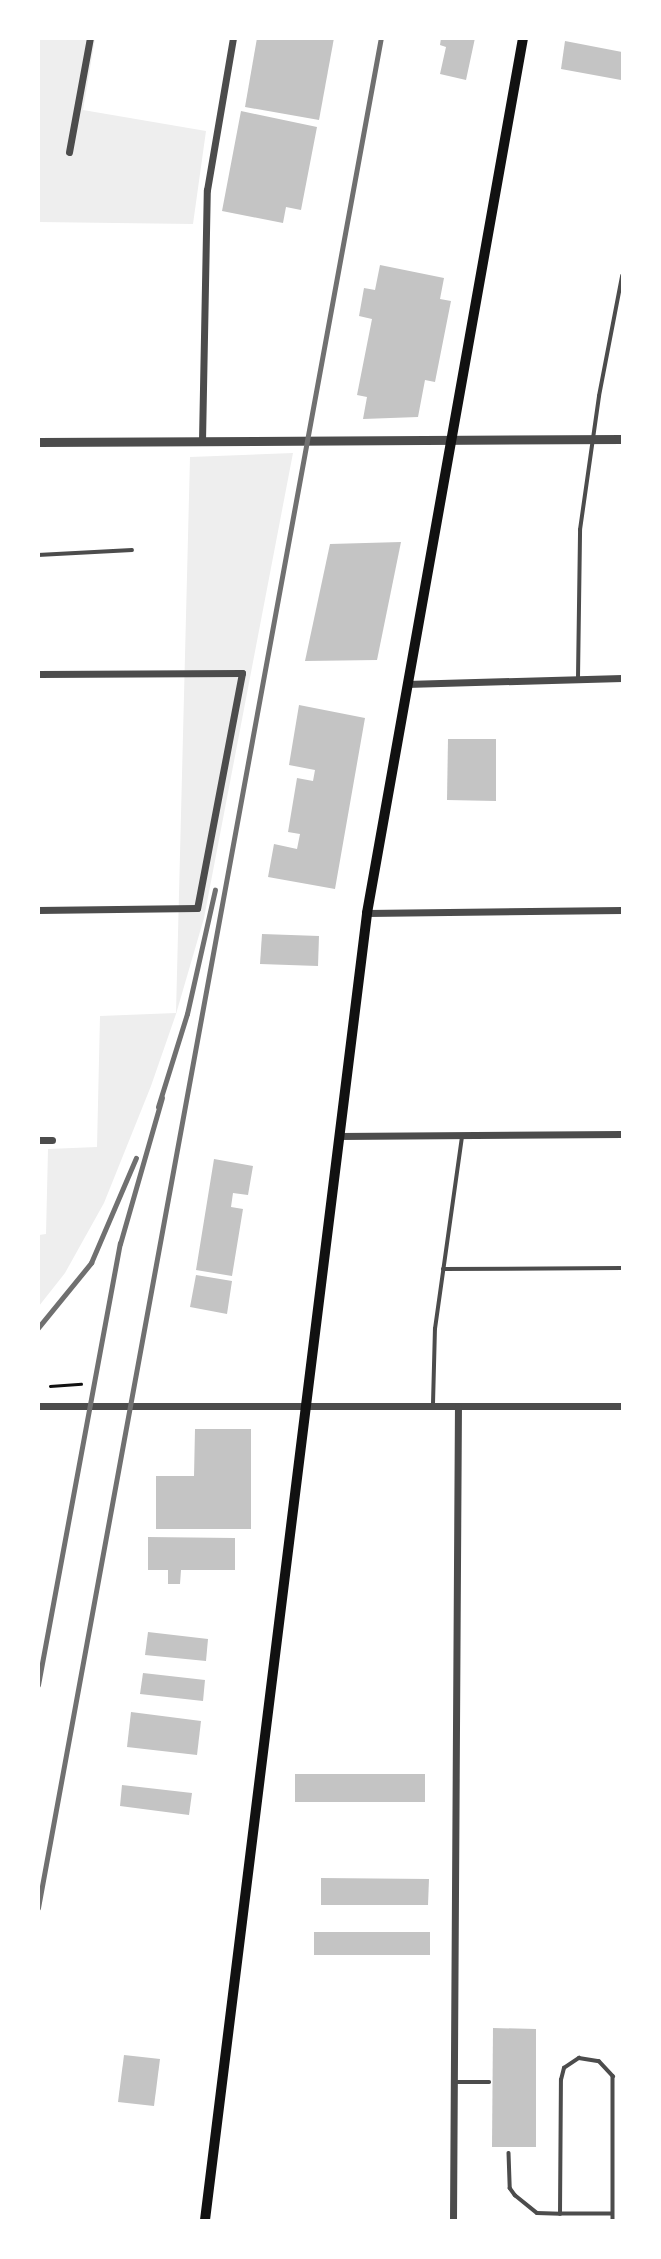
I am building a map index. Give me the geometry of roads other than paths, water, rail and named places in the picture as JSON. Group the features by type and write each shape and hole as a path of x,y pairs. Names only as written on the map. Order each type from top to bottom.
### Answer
{"main road":[{"path":"205,2221 308,1407 338,1136 367,913 405,684 523,38"}],"street":[{"path":"69,152 90,38"},
{"path":"202,441 206,190 233,38"},
{"path":"38,442 622,439"},
{"path":"38,674 242,673 197,908 38,910"},
{"path":"405,684 622,678"},
{"path":"367,913 622,909"},
{"path":"338,1136 622,1134"},
{"path":"38,1140 52,1140"},
{"path":"38,1406 622,1406"},
{"path":"453,2221 458,1407"}],"lane":[{"path":"578,680 580,530 593,438 622,276"},
{"path":"38,555 132,551"},
{"path":"433,1406 435,1329 462,1136"},
{"path":"443,1269 622,1268"},
{"path":"560,2214 561,2080 564,2067 579,2058 599,2061 613,2076 613,2221"},
{"path":"454,2082 489,2082"},
{"path":"509,2153 508,2177 515,2195 537,2213 611,2214"}],"railway":[{"path":"38,1908 381,38"},
{"path":"158,1107 187,1014 215,890"},
{"path":"38,1685 120,1244 162,1098"},
{"path":"38,1328 91,1263 136,1158"}]}
